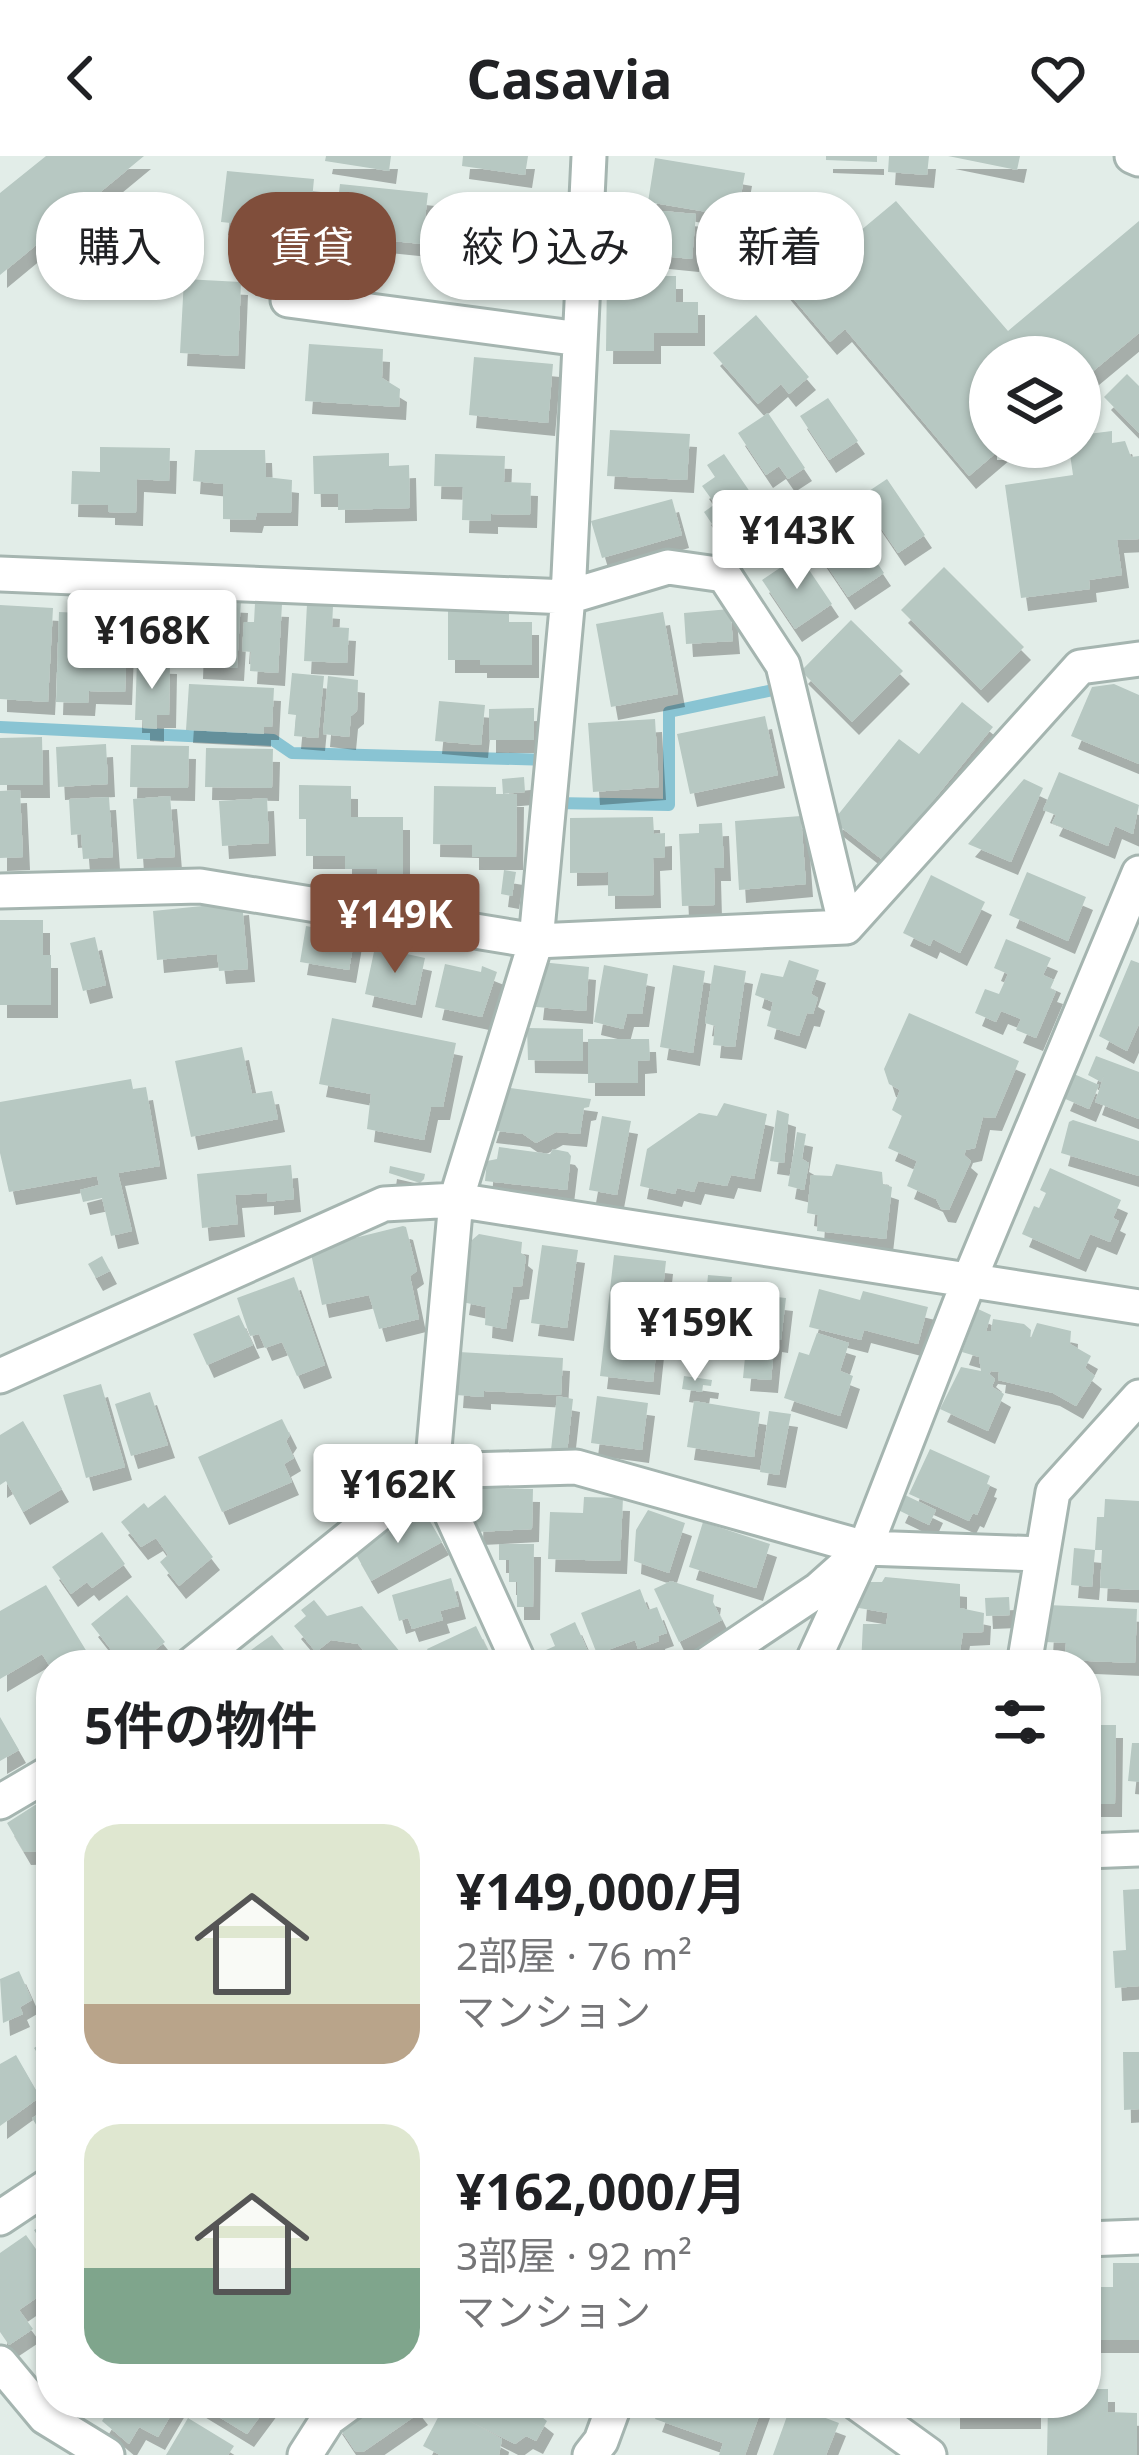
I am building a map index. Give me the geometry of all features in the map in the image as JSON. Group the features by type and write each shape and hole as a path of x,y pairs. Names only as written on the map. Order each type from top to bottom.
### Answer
{"street":[{"path":"513,1650 432,1471 456,1200 536,941 568,597 589,156"},
{"path":"288,300 580,339"},
{"path":"0,574 568,597 668,567 724,575 783,665 846,927"},
{"path":"0,891 200,886 536,941 846,927 1080,667 1139,659"},
{"path":"818,1650 865,1548 970,1278 1129,927 1139,873"},
{"path":"0,1376 384,1204 456,1200 1139,1307"},
{"path":"1026,1650 1053,1492 1139,1397"},
{"path":"209,1650 432,1471 576,1467 865,1548 1042,1554"},
{"path":"728,1650 818,1590 865,1548"},
{"path":"0,1802 36,1781"},
{"path":"1101,1851 1139,1850"},
{"path":"0,2218 36,2194"},
{"path":"1101,2238 1139,2237"},
{"path":"0,2363 36,2406"},
{"path":"47,2418 107,2455"},
{"path":"304,2455 329,2418"},
{"path":"590,2455 609,2418"},
{"path":"895,2418 929,2455"}],"building":[{"path":"46,156 144,156 100,192 36,192 36,245 0,275 0,193"},
{"path":"326,156 391,156 389,171 325,161"},
{"path":"463,156 528,156 525,175 462,166"},
{"path":"826,156 877,156 877,162 826,160"},
{"path":"889,156 929,156 927,175 888,172"},
{"path":"948,156 1020,156 1017,170"},
{"path":"655,158 745,173 742,192 696,192 696,210 672,206 672,192 650,192"},
{"path":"227,171 314,179 313,192 228,192 228,223 221,222"},
{"path":"340,184 420,192 420,244 396,241 396,192 339,192"},
{"path":"896,201 1008,331 1139,221 1139,333 1101,365 1101,336 969,336 969,468 978,468 969,476 845,329 830,342 794,300 864,300 864,228"},
{"path":"672,212 696,214 692,259 672,257"},
{"path":"672,276 676,276 676,302 698,302 698,333 654,333 654,351 606,351 607,300 672,300"},
{"path":"204,280 228,281 228,300 240,300 238,356 180,353 183,300 204,300"},
{"path":"756,315 809,377 789,394 781,384 758,404 713,353"},
{"path":"309,344 383,349 382,378 400,389 399,407 305,401"},
{"path":"474,357 553,364 548,423 469,415"},
{"path":"1127,374 1139,386 1139,433 1104,397"},
{"path":"828,398 858,441 829,460 800,416"},
{"path":"768,413 805,468 788,479 779,466 766,475 738,433"},
{"path":"610,430 690,434 687,480 607,476"},
{"path":"1112,431 1112,443 1125,441 1131,457 1139,456 1139,539 1117,540 1122,575 1089,580 1090,589 1021,598 1005,485 1073,475 1072,468 1101,468 1101,432"},
{"path":"100,447 170,448 169,481 137,479 136,513 108,512 108,505 71,504 72,471 100,472"},
{"path":"195,450 265,450 266,477 292,480 291,513 257,513 255,520 223,519 223,484 193,481"},
{"path":"389,453 389,466 409,465 410,508 338,510 338,494 314,494 313,456"},
{"path":"435,454 505,456 504,482 531,483 530,515 491,514 491,521 462,520 463,487 434,486"},
{"path":"724,454 759,505 718,533 704,512 715,504 702,486 715,477 707,465"},
{"path":"887,479 925,535 898,553 860,497"},
{"path":"672,499 682,535 602,558 591,521"},
{"path":"847,518 884,573 848,597 811,542"},
{"path":"799,555 832,604 795,629 762,580"},
{"path":"944,567 1024,647 981,690 901,610"},
{"path":"199,598 241,600 237,668 196,666 197,636 216,636 216,624 197,623"},
{"path":"255,603 282,604 278,673 250,671 251,652 242,651 244,622 254,622"},
{"path":"307,604 333,606 332,627 349,628 347,663 304,661"},
{"path":"0,605 53,608 48,702 0,699"},
{"path":"730,609 733,641 686,644 684,613"},
{"path":"448,611 509,611 509,622 532,622 532,665 448,660"},
{"path":"59,612 128,615 125,692 89,691 88,703 56,702"},
{"path":"663,612 678,694 611,707 596,624"},
{"path":"851,620 903,671 852,722 801,671"},
{"path":"137,660 170,661 169,715 157,715 157,729 143,728 143,720 135,720"},
{"path":"292,673 324,676 318,738 294,736 296,715 288,714"},
{"path":"328,676 358,680 357,711 351,716 349,737 323,734"},
{"path":"189,684 274,688 272,727 264,727 264,734 186,730"},
{"path":"1114,684 1139,695 1139,764 1071,736 1092,687"},
{"path":"439,701 485,705 481,745 435,741"},
{"path":"962,702 993,727 884,861 833,821 899,739 919,754"},
{"path":"534,708 534,740 489,740 489,709"},
{"path":"765,716 778,775 690,794 677,734"},
{"path":"655,719 659,787 593,792 588,723"},
{"path":"42,737 43,785 0,785 0,738"},
{"path":"106,744 108,784 58,787 56,747"},
{"path":"131,745 189,746 188,788 130,787"},
{"path":"206,748 273,749 272,788 205,787"},
{"path":"1059,772 1139,805 1133,834 1115,826 1108,846 1052,823 1056,815 1043,810"},
{"path":"524,777 525,792 503,794 502,779"},
{"path":"1024,779 1043,788 1011,862 968,844"},
{"path":"299,785 351,786 351,817 403,817 403,876 377,876 377,869 345,869 345,856 306,856 306,819 299,819"},
{"path":"434,786 496,787 496,794 517,794 516,857 472,857 472,845 433,844"},
{"path":"20,790 23,857 0,858 0,791"},
{"path":"170,796 175,857 137,859 133,799"},
{"path":"109,797 113,857 83,859 81,834 71,835 69,799"},
{"path":"267,798 269,843 222,846 219,801"},
{"path":"801,816 806,884 739,890 735,821"},
{"path":"653,817 654,834 665,833 665,857 653,858 654,895 608,896 608,872 570,873 570,818"},
{"path":"722,823 724,868 714,868 715,905 682,906 679,834 699,833 699,824"},
{"path":"504,870 516,872 512,896 501,894"},
{"path":"1027,872 1086,897 1068,941 1009,915"},
{"path":"931,875 985,902 960,953 933,939 930,946 903,933"},
{"path":"242,902 248,969 219,971 217,954 157,960 153,911"},
{"path":"0,920 43,920 43,955 51,955 51,1005 0,1005"},
{"path":"306,926 355,935 349,970 300,962"},
{"path":"95,937 106,985 83,991 70,943"},
{"path":"1006,939 1051,958 1043,975 1054,980 1050,989 1056,991 1036,1038 1016,1030 1021,1019 1001,1011 996,1022 975,1013 985,989 999,994 1008,974 994,968"},
{"path":"375,947 425,958 415,1005 365,994"},
{"path":"789,960 819,970 811,994 818,998 799,1036 767,1026 773,1002 755,995 761,973 783,977"},
{"path":"1131,960 1139,963 1139,1024 1127,1051 1099,1036"},
{"path":"541,962 589,967 586,1011 536,1007"},
{"path":"445,964 481,972 482,966 497,972 482,1017 435,1007"},
{"path":"604,965 648,974 642,1014 627,1014 623,1029 594,1022"},
{"path":"673,965 705,971 693,1053 660,1047"},
{"path":"714,965 746,971 735,1047 713,1045 715,1026 705,1023"},
{"path":"909,1013 1019,1061 995,1118 983,1117 975,1148 966,1150 964,1155 971,1161 949,1210 907,1186 917,1161 888,1148 902,1116 892,1110 900,1090 889,1084 884,1069"},
{"path":"332,1018 456,1043 443,1107 431,1107 424,1140 367,1129 371,1094 319,1084"},
{"path":"527,1028 583,1029 583,1061 528,1060"},
{"path":"588,1039 649,1039 650,1060 638,1061 638,1083 588,1083"},
{"path":"242,1047 252,1094 272,1091 278,1119 191,1137 175,1061"},
{"path":"1096,1056 1139,1072 1139,1119 1095,1102 1104,1076 1101,1082 1088,1075"},
{"path":"1074,1074 1099,1085 1089,1109 1063,1098"},
{"path":"131,1079 133,1089 146,1087 160,1166 118,1173 132,1231 111,1236 102,1198 83,1202 80,1190 99,1185 97,1176 9,1192 0,1153 0,1102"},
{"path":"503,1087 591,1099 584,1108 580,1134 556,1132 536,1143 523,1134 489,1130"},
{"path":"724,1103 767,1114 754,1179 731,1175 727,1186 698,1181 694,1192 677,1188 675,1194 640,1186 647,1149 699,1113 717,1116"},
{"path":"777,1110 789,1114 784,1163 770,1161"},
{"path":"602,1116 631,1121 617,1195 589,1190"},
{"path":"1073,1120 1139,1141 1139,1176 1061,1153"},
{"path":"797,1132 806,1134 802,1159 809,1163 804,1190 788,1186"},
{"path":"499,1147 568,1152 567,1190 485,1181 487,1161 497,1159"},
{"path":"836,1164 882,1172 883,1184 892,1187 886,1239 817,1231 818,1215 807,1213 811,1175 832,1176"},
{"path":"291,1165 294,1199 267,1202 267,1193 235,1195 238,1224 202,1228 197,1174"},
{"path":"390,1166 425,1174 424,1179 420,1183 389,1173"},
{"path":"1050,1168 1121,1200 1110,1242 1090,1234 1079,1259 1022,1234 1034,1206 1039,1208 1046,1193 1040,1190"},
{"path":"403,1226 417,1271 410,1276 419,1319 379,1329 369,1295 322,1305 310,1249"},
{"path":"479,1234 522,1242 521,1253 526,1257 522,1286 513,1287 506,1329 485,1325 486,1307 462,1302 472,1240"},
{"path":"542,1245 578,1250 567,1328 531,1323"},
{"path":"614,1255 666,1261 653,1382 600,1376"},
{"path":"102,1256 110,1271 96,1278 88,1264"},
{"path":"708,1275 732,1277 730,1292 786,1298 771,1380 743,1378 746,1347 709,1343 713,1307 705,1307"},
{"path":"294,1277 325,1365 297,1376 282,1342 265,1348 259,1334 250,1336 237,1298"},
{"path":"819,1289 860,1300 863,1291 928,1307 918,1344 864,1330 861,1340 809,1327"},
{"path":"978,1309 991,1315 986,1331 991,1331 993,1319 1024,1324 1031,1330 1030,1340 1037,1323 1071,1331 1070,1344 1091,1356 1085,1368 1095,1376 1076,1406 1053,1393 998,1380 999,1372 991,1371 992,1387 1004,1394 988,1431 940,1409 961,1367 981,1371 979,1357 962,1352"},
{"path":"239,1315 253,1345 207,1365 193,1334"},
{"path":"817,1333 849,1343 840,1371 853,1376 840,1416 784,1398 799,1352 809,1355"},
{"path":"459,1352 563,1358 561,1395 484,1391 484,1397 456,1395"},
{"path":"684,1376 712,1380 711,1386 703,1385 702,1392 682,1389"},
{"path":"101,1384 125,1467 86,1478 63,1395"},
{"path":"150,1392 168,1445 131,1456 115,1404"},
{"path":"557,1396 573,1399 567,1453 551,1450"},
{"path":"597,1396 648,1403 642,1450 591,1443"},
{"path":"694,1401 760,1412 754,1457 687,1447"},
{"path":"769,1411 791,1414 779,1475 760,1472"},
{"path":"282,1419 294,1458 284,1464 292,1482 222,1512 198,1457"},
{"path":"23,1421 62,1489 23,1512 6,1481 0,1485 0,1435"},
{"path":"930,1449 990,1476 977,1515 973,1513 969,1521 909,1494"},
{"path":"477,1488 533,1489 532,1529 476,1532"},
{"path":"165,1495 213,1557 179,1586 160,1562 168,1555 156,1538 141,1547 121,1522 144,1503 148,1508"},
{"path":"905,1495 936,1510 929,1525 898,1510"},
{"path":"584,1497 623,1498 620,1561 548,1559 550,1512 583,1513"},
{"path":"1105,1499 1139,1501 1139,1590 1100,1588 1102,1550 1095,1550 1097,1517 1104,1517"},
{"path":"648,1510 685,1523 669,1573 634,1561 636,1530"},
{"path":"424,1511 442,1542 371,1581 354,1551"},
{"path":"703,1522 770,1544 756,1588 689,1567"},
{"path":"102,1532 125,1564 92,1588 87,1582 71,1594 52,1567"},
{"path":"499,1544 534,1544 533,1607 517,1607 517,1582 509,1582 509,1560 499,1560"},
{"path":"1074,1548 1095,1550 1092,1587 1071,1585"},
{"path":"885,1577 960,1584 960,1608 984,1613 983,1632 963,1633 960,1650 862,1650 863,1624 886,1624 888,1613 859,1608 861,1582 882,1582"},
{"path":"451,1578 459,1606 440,1611 443,1620 412,1629 408,1618 399,1621 392,1595"},
{"path":"671,1581 714,1595 722,1620 679,1642 654,1589"},
{"path":"46,1585 86,1650 36,1650 36,1658 0,1679 0,1611"},
{"path":"640,1589 648,1610 657,1607 667,1633 638,1649 635,1640 595,1650 581,1613"},
{"path":"127,1595 165,1642 155,1650 111,1650 91,1624"},
{"path":"1009,1597 1010,1615 986,1616 985,1598"},
{"path":"314,1600 327,1616 362,1606 399,1650 363,1650 358,1644 331,1640 314,1650 294,1626 306,1616 301,1610"},
{"path":"1048,1605 1137,1609 1135,1663 1101,1662 1101,1650 1066,1650 1066,1643 1046,1642"},
{"path":"575,1622 587,1650 546,1650 555,1646 550,1634"},
{"path":"476,1626 488,1650 428,1650"},
{"path":"272,1635 284,1650 251,1650"},
{"path":"0,1717 19,1750 0,1761"},
{"path":"1101,1725 1116,1725 1115,1804 1101,1804"},
{"path":"1132,1743 1139,1743 1139,1782 1128,1781"},
{"path":"36,1804 36,1852 24,1852 7,1823"},
{"path":"1139,1889 1139,1986 1115,1988 1113,1951 1126,1950 1123,1890"},
{"path":"19,1971 32,2000 20,2007 23,2014 3,2023 0,1979"},
{"path":"1123,2052 1139,2052 1139,2109 1124,2110"},
{"path":"16,2055 36,2090 36,2100 0,2126 0,2064"},
{"path":"26,2235 36,2249 36,2298 19,2310 33,2329 9,2345 0,2332 0,2253"},
{"path":"1113,2263 1139,2263 1139,2340 1101,2340 1101,2287 1113,2287"},
{"path":"1101,2389 1108,2389 1108,2412 1137,2413 1137,2455 1047,2455 1048,2418 1101,2418"},
{"path":"169,2418 158,2437 139,2427 129,2444 102,2421"},
{"path":"188,2418 234,2446 228,2455 166,2455"},
{"path":"221,2418 259,2418 247,2434"},
{"path":"412,2418 363,2452 355,2451 335,2421"},
{"path":"438,2418 464,2418 502,2439 499,2455 440,2455 423,2446"},
{"path":"464,2418 547,2421 536,2441 526,2436 515,2444"},
{"path":"758,2418 745,2455 719,2455 723,2443 655,2419"},
{"path":"786,2418 826,2418 839,2423 826,2455 773,2455"}],"waterway":[{"path":"554,803 669,805 669,712 787,687"},
{"path":"0,727 273,740 292,753 551,760"}]}
